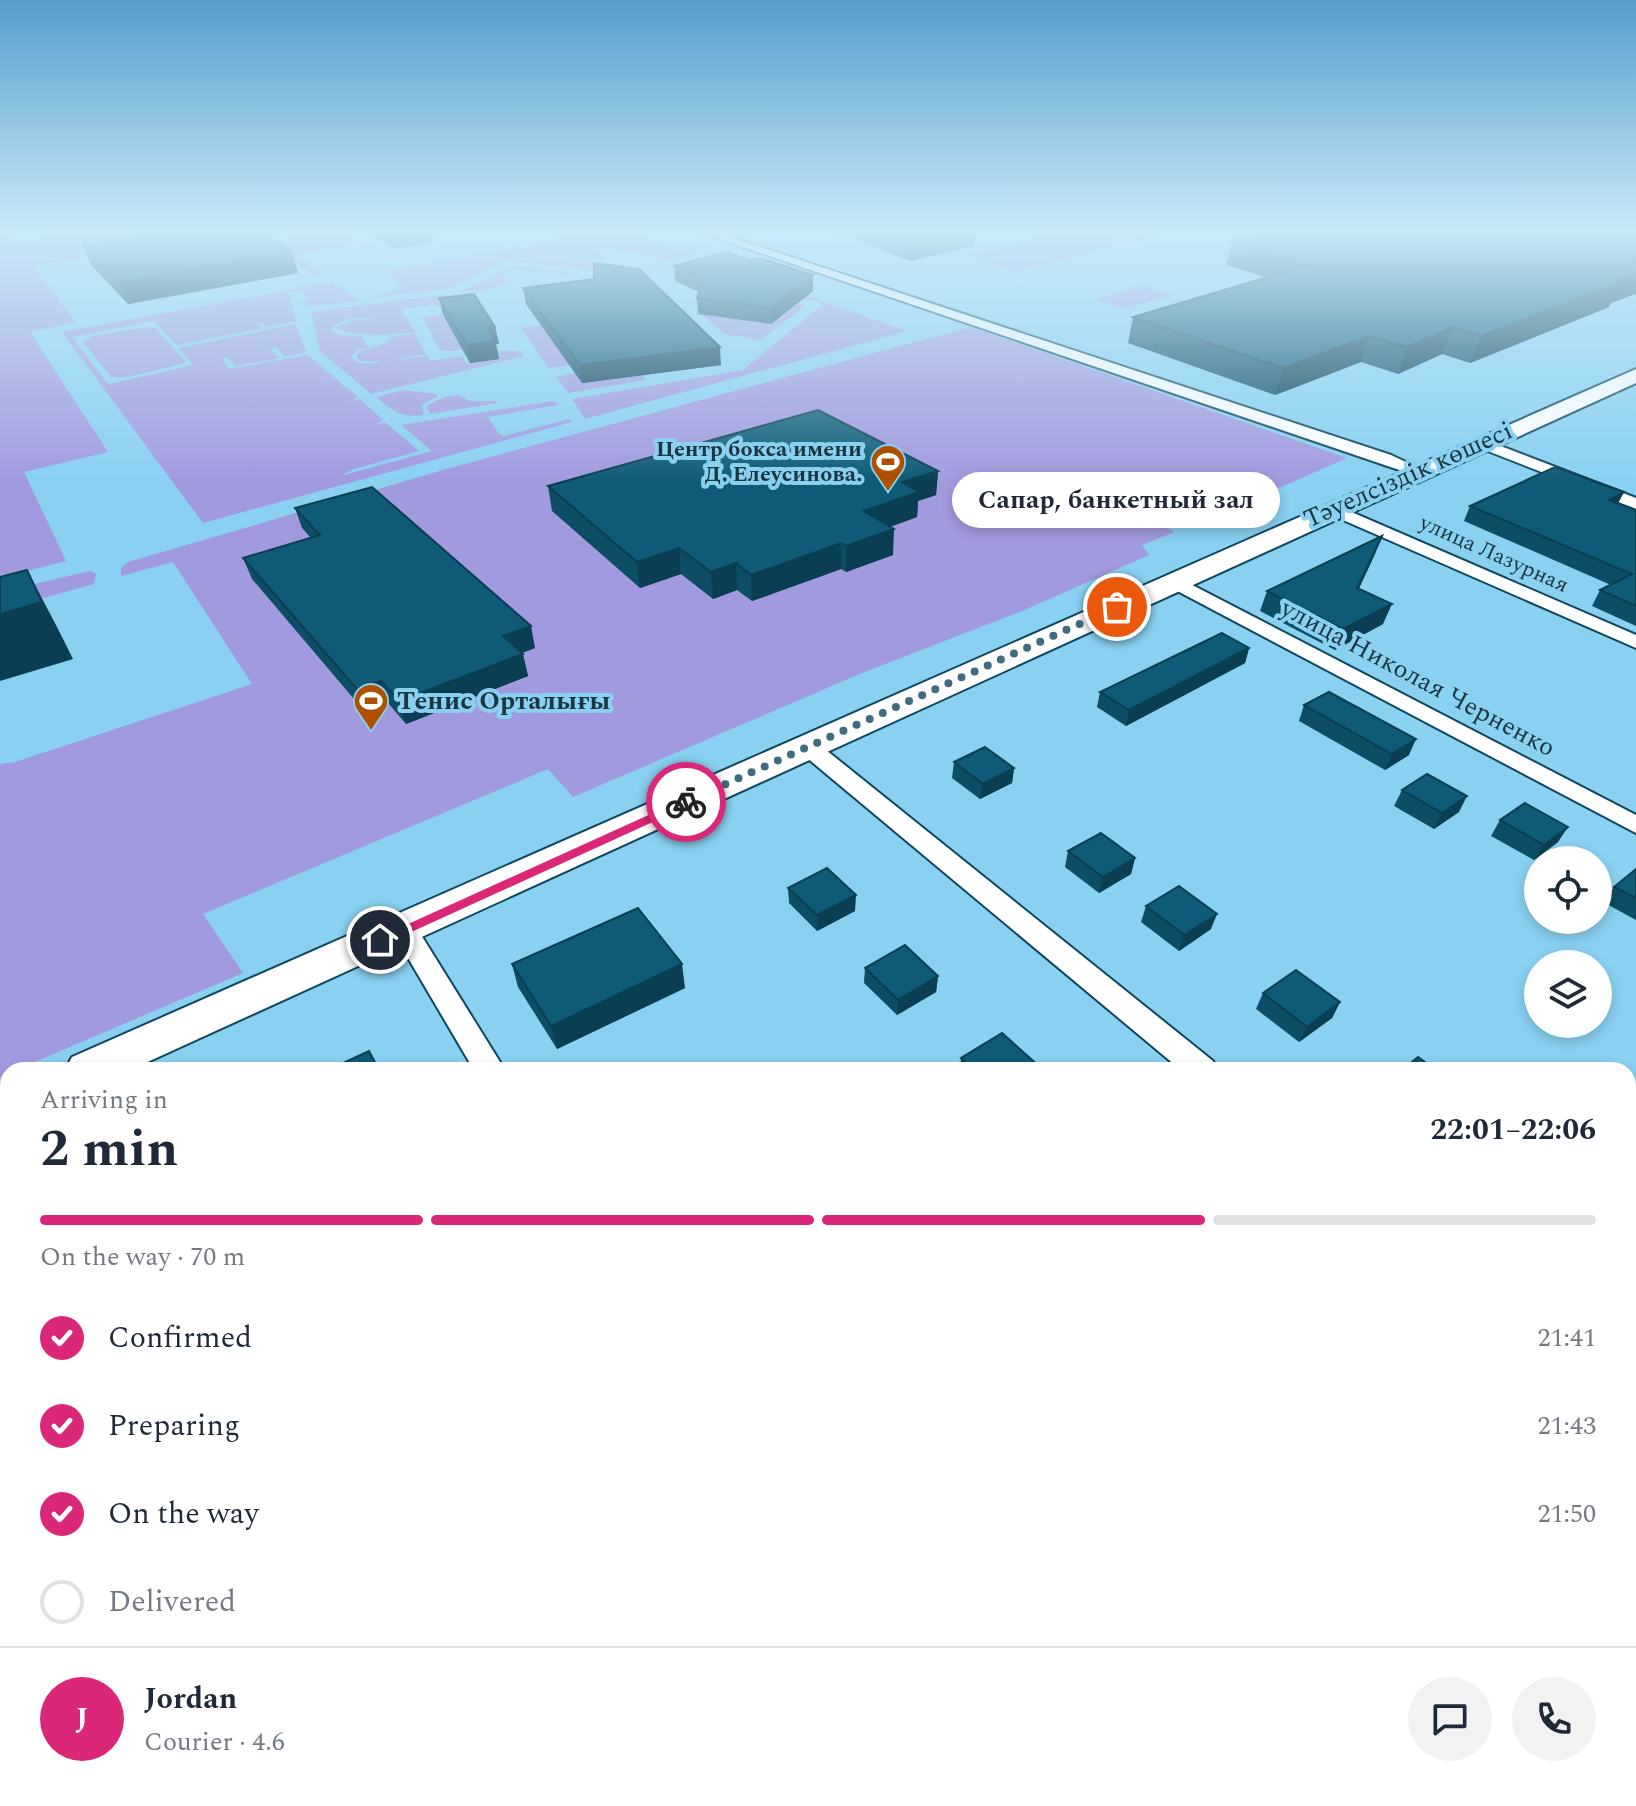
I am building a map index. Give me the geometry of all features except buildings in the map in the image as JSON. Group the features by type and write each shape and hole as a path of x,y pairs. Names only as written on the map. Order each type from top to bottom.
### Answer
{"main road":[{"name":"Тәуелсіздік көшесі","path":"105,1062 1636,375"}],"street":[{"path":"949,313 1417,471"},
{"path":"1480,443 1636,504"},
{"name":"улица Лазурная","path":"1333,509 1636,642"},
{"name":"улица Николая Черненко","path":"1173,581 1636,825"},
{"path":"808,747 1192,1062"},
{"path":"404,929 485,1062"}],"shaded area":[{"path":"0,313 69,313 76,322 30,332 108,452 24,472 66,561 0,578"},
{"path":"163,313 294,313 296,321 268,327 261,322 258,325 264,328 177,345 153,321 72,337 108,384 194,365 178,348 296,324 306,352 285,357 276,347 270,350 280,358 236,366 226,357 222,359 229,369 308,355 335,378 326,381 337,379 344,386 336,389 346,387 358,397 350,402 360,399 383,420 375,424 386,423 419,451 354,469 340,476 432,451 401,425 554,401 559,405 488,417 499,434 504,436 569,419 572,422 203,523 62,332"},
{"path":"311,313 403,313 397,315 405,315 415,332 350,333 335,328 353,320 373,320 362,318 344,321 330,330 338,335 361,336 368,347 356,351 351,357 367,364 427,356 430,361 462,356 467,364 498,359 498,351 520,351 524,356 371,394 320,351"},
{"path":"785,313 796,313 760,340 724,334 703,315 771,324"},
{"path":"812,313 857,313 907,331 585,419 572,399 743,370"},
{"path":"441,314 463,349 440,350 423,318"},
{"path":"541,325 617,360 549,368 521,328"},
{"path":"971,327 1347,458 1220,514 1153,481 1110,496 1175,532 1142,545 1149,555 1022,611 862,673 573,797 548,769 203,914 243,973 35,1062 0,1062 0,764 15,762 252,684 173,562 121,576 121,568 128,562 450,468"},
{"path":"155,328 185,361 183,364 128,377 111,377 83,342 92,336"},
{"path":"415,334 426,354 382,362 360,361 356,357 360,351 389,342 392,337"},
{"path":"636,366 646,380 568,393 557,377 592,369"},
{"path":"403,390 438,396 422,405 424,415 416,416 398,412 376,397"},
{"path":"458,395 470,401 498,403 430,414 426,406 444,397"},
{"path":"90,571 96,574 94,584 0,610 0,592"}],"way so far":[{"path":"686,802 1117,607"}],"place":[{"name":"Центр бокса имени Д. Елеусинова.","path":"888,493"},
{"name":"Сапар, банкетный зал","path":"1117,607"},
{"name":"Тенис Орталығы","path":"371,732"}],"route":[{"path":"380,940 686,802"}]}
